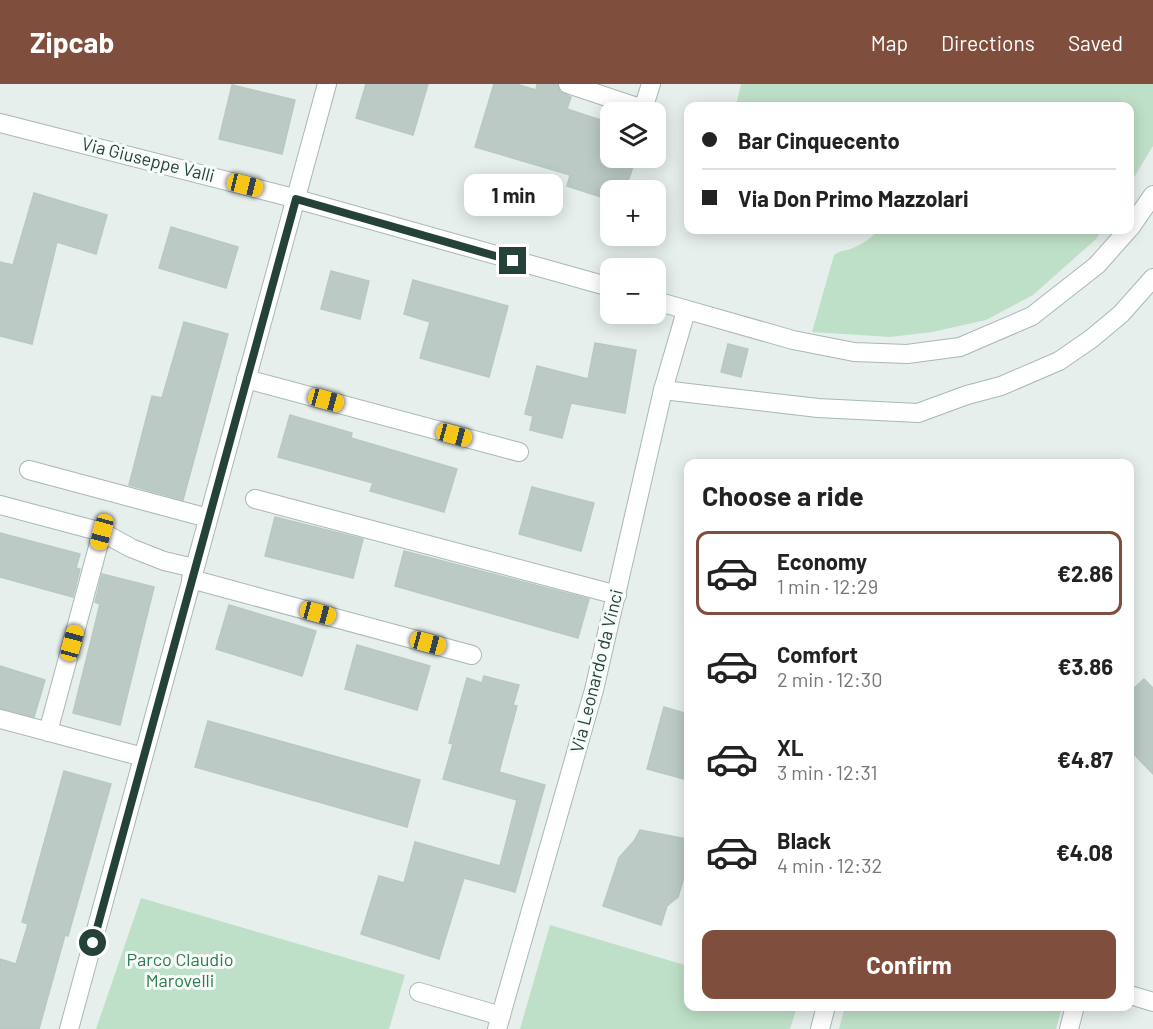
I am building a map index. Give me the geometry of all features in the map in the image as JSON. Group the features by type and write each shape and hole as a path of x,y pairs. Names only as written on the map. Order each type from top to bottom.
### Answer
{"street":[{"path":"69,1029 327,84"},
{"path":"568,84 643,109 651,84"},
{"name":"Via Giuseppe Valli","path":"0,123 296,199 600,284"},
{"path":"1134,222 1153,195"},
{"path":"666,304 793,340 854,352 907,354 960,347 1032,316 1097,265 1125,234"},
{"path":"663,390 818,408 918,413 1000,386 1059,361 1122,314 1153,278"},
{"name":"Via Leonardo da Vinci","path":"499,1022 585,724 617,595 663,390 686,311"},
{"path":"246,379 519,452"},
{"path":"29,470 208,518"},
{"path":"255,499 617,595"},
{"path":"0,505 102,532 131,548 193,574 472,655"},
{"path":"48,732 102,532"},
{"path":"0,719 143,757"},
{"path":"419,992 499,1022"},
{"path":"1134,996 1153,1002"},
{"path":"820,1029 825,1011"},
{"path":"1069,1029 1074,1011"}],"green space":[{"path":"741,84 1153,84 1153,146 1134,177 1134,102 737,102"},
{"path":"874,234 1099,234 1033,295 986,320 932,332 890,337 812,332 834,255"},
{"name":"Parco Claudio Marovelli","path":"141,898 405,975 389,1029 96,1029"},
{"path":"550,925 684,965 684,1011 796,1011 790,1029 520,1029"},
{"path":"844,1011 1061,1011 1056,1029 839,1029"}],"building":[{"path":"366,84 428,84 413,135 356,118"},
{"path":"494,84 516,84 536,90 537,84 557,84 560,92 571,97 567,109 600,120 600,168 633,168 628,180 600,180 600,197 567,186 570,175 475,147"},
{"path":"232,85 295,100 282,154 219,139"},
{"path":"34,193 107,215 96,254 57,242 32,344 0,336 0,262 13,265"},
{"path":"171,227 238,247 226,288 159,268"},
{"path":"331,271 369,281 360,319 321,309"},
{"path":"413,280 508,306 489,377 420,358 430,322 404,314"},
{"path":"184,322 228,334 183,500 129,485 152,396 162,398"},
{"path":"595,343 636,350 625,413 571,403 562,438 530,430 533,416 525,414 537,366 588,379"},
{"path":"728,344 748,349 741,377 721,372"},
{"path":"290,415 352,433 351,438 457,469 444,512 370,491 373,483 278,457"},
{"path":"532,487 594,503 581,551 519,534"},
{"path":"275,517 363,539 353,578 265,556"},
{"path":"0,533 80,554 76,568 80,569 73,597 0,577"},
{"path":"404,551 589,599 578,638 395,586"},
{"path":"102,574 154,587 120,725 73,713 100,604 95,602"},
{"path":"229,605 316,631 302,676 216,649"},
{"path":"357,645 430,666 417,710 345,689"},
{"path":"0,666 45,680 34,717 0,708"},
{"path":"484,676 519,685 513,705 517,706 499,772 545,785 515,892 464,878 439,959 361,934 379,876 404,883 415,842 500,866 517,800 443,779 453,744 449,743 467,678 482,683"},
{"path":"1144,679 1153,688 1153,774 1134,754 1134,688"},
{"path":"664,707 684,713 684,779 647,769"},
{"path":"208,721 420,780 407,827 195,767"},
{"path":"64,771 111,784 39,1029 0,1029 0,959 16,964 28,924 22,922"},
{"path":"640,830 684,839 684,877 678,897 667,906 661,925 603,906 619,858 634,841"}],"route":[{"path":"93,943 296,199 513,261"}]}
